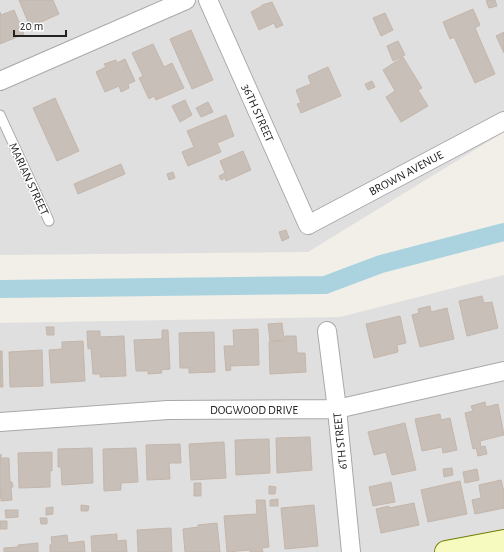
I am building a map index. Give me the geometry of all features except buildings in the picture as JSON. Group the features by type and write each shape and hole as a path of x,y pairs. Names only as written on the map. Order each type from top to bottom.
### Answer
{"street":[{"path":"0,82 186,0"},
{"name":"36TH STREET","path":"208,0 308,225"},
{"name":"BROWN AVENUE","path":"308,225 504,121"},
{"name":"6TH STREET","path":"327,331 337,409 351,552"},
{"name":"DOGWOOD DRIVE","path":"0,422 168,410 337,409 504,371"},
{"path":"446,552 504,541"}],"lane":[{"name":"MARIAN STREET","path":"0,115 49,221"}],"shaded area":[{"path":"0,0 504,0 504,132 308,252 0,255"},
{"path":"504,275 504,552 0,552 0,323 340,317"}],"waterway":[{"path":"0,289 325,285 381,264 504,232"}]}
